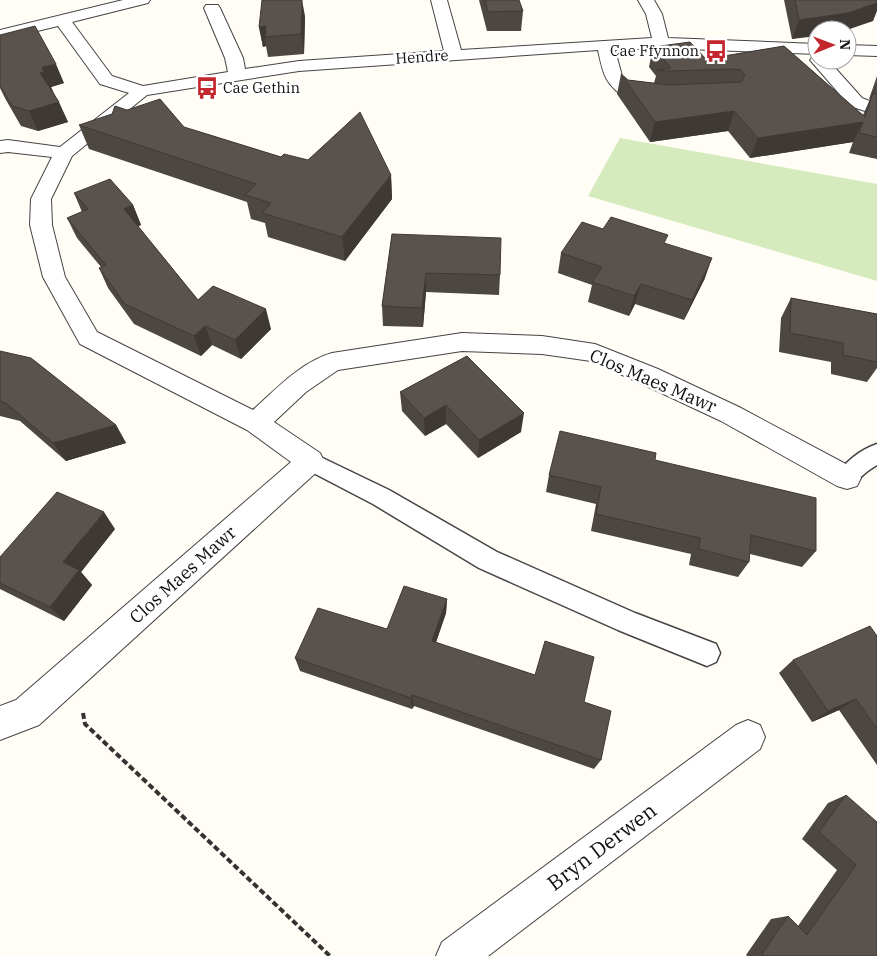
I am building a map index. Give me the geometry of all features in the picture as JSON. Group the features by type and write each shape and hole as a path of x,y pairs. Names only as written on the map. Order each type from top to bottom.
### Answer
{"street":[{"path":"0,35 142,0"},
{"path":"438,0 454,55"},
{"path":"646,0 654,14 660,43"},
{"path":"212,8 234,58 238,76"},
{"name":"Hendre","path":"62,20 106,80 142,91 299,66 605,45 660,43 807,53"},
{"path":"605,45 614,77 630,94 664,98"},
{"path":"857,50 877,51"},
{"path":"829,70 856,102 877,110"},
{"path":"142,91 64,153 40,199 41,225 54,277 88,338 256,423 310,461"},
{"path":"0,148 8,146 64,153"},
{"name":"Clos Maes Mawr","path":"256,423 297,384 332,362 462,342 542,345 595,354 649,376 730,414 847,478"},
{"name":"Clos Maes Mawr","path":"0,723 27,713 310,461"},
{"name":"Bryn Derwen","path":"458,956 748,737"}],"lane":[{"path":"847,478 854,470 877,453"},
{"path":"310,461 381,497 488,560 627,622 707,653"}],"path":[{"path":"86,724 330,956"}],"green space":[{"path":"620,138 877,184 877,281 588,196"}],"building":[{"path":"262,0 302,0 301,34 265,37 266,26 259,27"},
{"path":"485,0 519,0 523,11 488,12"},
{"path":"795,0 877,0 877,3 848,13 799,20"},
{"path":"35,26 56,64 42,67 44,72 40,73 59,102 29,111 12,106 0,86 0,35"},
{"path":"690,42 706,59 784,46 807,66 807,70 811,70 865,117 873,93 877,94 877,137 859,133 863,122 758,138 734,111 655,122 621,74 628,80 669,85 741,82 745,75 741,70 735,69 657,70 671,68 653,47"},
{"path":"160,99 184,127 281,157 284,154 308,160 360,112 391,175 342,237 262,213 271,203 245,195 256,184 79,125 112,114 115,106 127,110"},
{"path":"110,179 133,205 124,209 198,300 213,286 266,309 235,340 205,326 194,336 125,304 99,268 106,265 67,218 88,209 74,193"},
{"path":"611,217 668,235 664,243 712,258 692,300 641,284 634,296 592,282 602,267 561,253 582,222 603,229"},
{"path":"392,234 501,238 500,275 426,273 422,308 382,306"},
{"path":"791,298 877,314 877,362 843,355 843,343 790,333"},
{"path":"0,351 31,358 116,425 53,443 6,403 0,401"},
{"path":"467,356 524,413 479,440 446,405 424,418 400,392"},
{"path":"560,431 656,453 655,460 816,498 816,551 751,535 749,562 699,549 700,538 596,514 601,487 549,475"},
{"path":"57,492 104,512 63,562 79,570 50,607 0,583 0,557"},
{"path":"404,586 447,599 432,641 535,675 545,641 594,657 584,702 611,711 601,760 412,695 411,698 295,658 318,608 387,629"},
{"path":"870,626 877,636 877,729 856,699 828,711 793,660"},
{"path":"846,795 877,822 877,956 764,956 762,954 788,916 807,935 856,865 819,832"}],"place":[{"name":"Cae Ffynnon","path":"716,51"},
{"name":"Cae Gethin","path":"207,88"}]}
